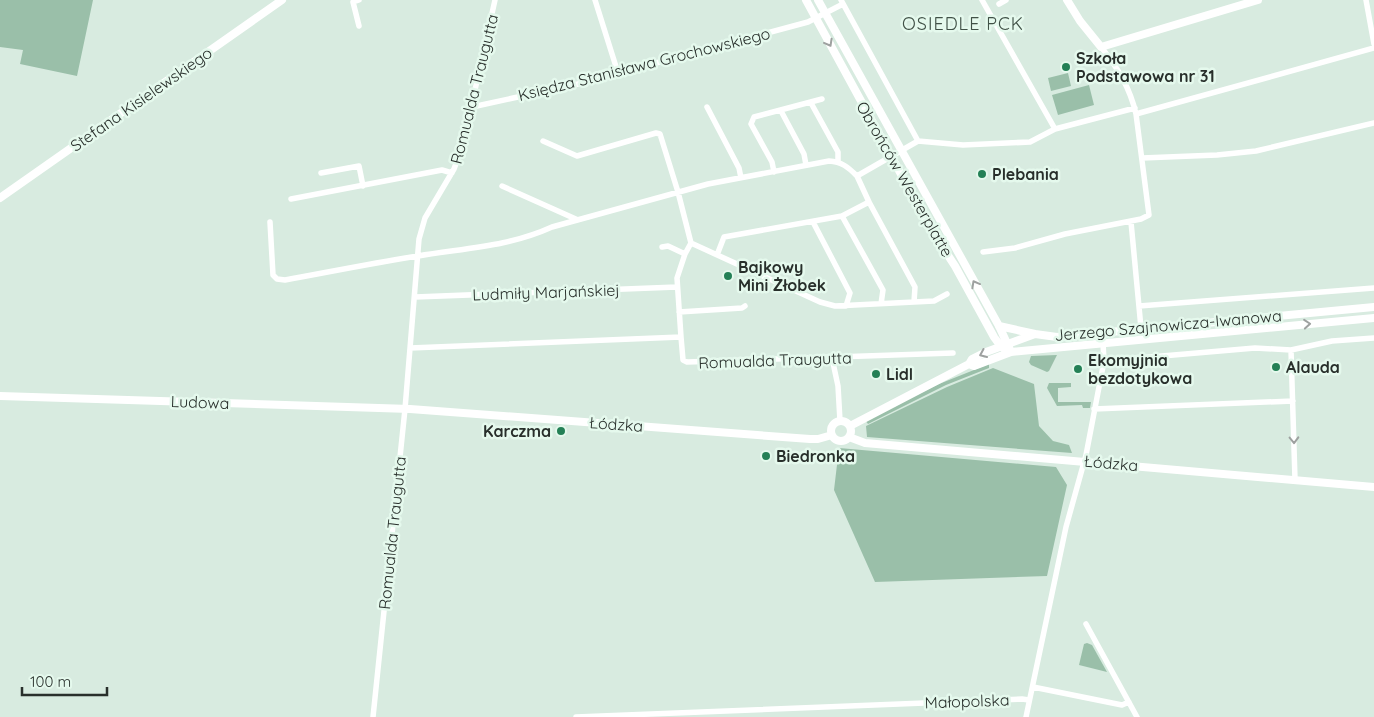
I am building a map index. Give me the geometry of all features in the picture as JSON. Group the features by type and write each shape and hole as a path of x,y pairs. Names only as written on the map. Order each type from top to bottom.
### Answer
{"street":[{"name":"Stefana Kisielewskiego","path":"0,198 282,0"},
{"path":"359,0 353,2 359,26"},
{"name":"Romualda Traugutta","path":"372,717 421,228 452,173 463,144 495,0"},
{"path":"595,0 618,73"},
{"name":"Obrońców Westerplatte","path":"806,0 932,231 1006,348"},
{"name":"Obrońców Westerplatte","path":"818,0 999,326 1006,348"},
{"path":"982,0 1055,129"},
{"path":"999,4 1006,0"},
{"path":"983,252 1015,248 1066,234 1141,220 1149,215 1135,111 1124,79 1080,21 1067,0"},
{"path":"1101,47 1258,0"},
{"path":"1366,0 1374,44"},
{"path":"842,2 918,141 857,176"},
{"name":"Księdza Stanisława Grochowskiego","path":"472,107 578,84 816,18 842,2"},
{"name":"Obrońców Westerplatte","path":"918,141 964,145 1030,142 1055,129 1135,111 1374,48"},
{"path":"774,172 772,162 751,124 754,117 822,99"},
{"path":"812,102 838,152 838,162"},
{"path":"707,107 739,168 741,178"},
{"path":"781,111 804,154 806,166"},
{"path":"1142,158 1217,155 1256,151 1374,123"},
{"path":"543,141 577,156 656,133 660,134 691,242 677,278 681,337"},
{"path":"270,222 273,275 280,280 418,256 483,247 530,237 552,227 678,192 829,161 838,162 847,166 857,176 915,287 914,302"},
{"path":"321,173 359,166 363,186"},
{"path":"291,199 442,170 452,173"},
{"path":"502,186 578,220"},
{"path":"717,255 724,237 842,216 869,202"},
{"path":"842,216 883,290 881,304"},
{"path":"813,222 850,293 846,306"},
{"path":"1131,222 1141,328"},
{"path":"691,242 820,302 835,306 934,301 947,294"},
{"path":"662,247 668,246 685,254"},
{"name":"Ludmiły Marjańskiej","path":"415,297 677,287"},
{"path":"1139,306 1374,288"},
{"path":"679,312 742,308 745,306"},
{"name":"Jerzego Szajnowicza-Iwanowa","path":"1006,348 1035,334 1057,337 1374,307"},
{"name":"Jerzego Szajnowicza-Iwanowa","path":"850,426 969,364 972,359 986,352 1006,348 1032,349 1374,318"},
{"path":"999,326 1035,334"},
{"name":"Romualda Traugutta","path":"410,348 681,337 683,360 687,362 952,353"},
{"name":"Jerzego Szajnowicza-Iwanowa","path":"1104,361 1255,348 1291,350 1332,342 1374,338"},
{"name":"Małopolska","path":"1026,717 1066,527 1084,461 1104,361 1103,343"},
{"path":"1291,350 1295,480"},
{"path":"832,358 838,386 840,421"},
{"name":"Ludowa","path":"0,396 402,409"},
{"path":"1094,409 1293,401"},
{"name":"Łódzka","path":"402,409 810,439 832,435"},
{"path":"840,421 846,422 850,426 849,437 845,440 840,441 832,435 832,426 840,421"},
{"name":"Łódzka","path":"849,437 866,443 1374,487"},
{"path":"1086,624 1137,717"},
{"path":"1032,686 1122,705 1129,702"},
{"name":"Małopolska","path":"576,717 1029,700"}],"green space":[{"path":"0,0 93,0 77,76 20,64 23,50 0,47"},
{"path":"1068,73 1071,86 1051,91 1048,78"},
{"path":"1089,85 1094,105 1058,115 1052,95"},
{"path":"1057,355 1047,372 1031,365 1029,362 1031,356"},
{"path":"989,364 989,368 946,385 868,424 865,420 939,384"},
{"path":"993,368 1034,384 1039,426 1053,441 1069,445 1072,453 867,437 866,426 947,387"},
{"path":"1049,383 1071,383 1071,387 1058,388 1058,402 1091,402 1090,408 1083,408 1082,405 1057,406 1047,388"},
{"path":"839,448 1056,467 1067,485 1047,576 875,582 834,490"},
{"path":"1084,644 1092,645 1107,672 1079,665"}],"place":[{"name":"Szkoła Podstawowa nr 31","path":"1066,67"},
{"name":"Plebania","path":"982,174"},
{"name":"Bajkowy Mini Żłobek","path":"728,276"},
{"name":"Alauda","path":"1276,367"},
{"name":"Ekomyjnia bezdotykowa","path":"1078,369"},
{"name":"Lidl","path":"876,374"},
{"name":"Karczma","path":"561,431"},
{"name":"Biedronka","path":"766,456"}],"district":[{"name":"OSIEDLE PCK","path":"963,23"}]}
